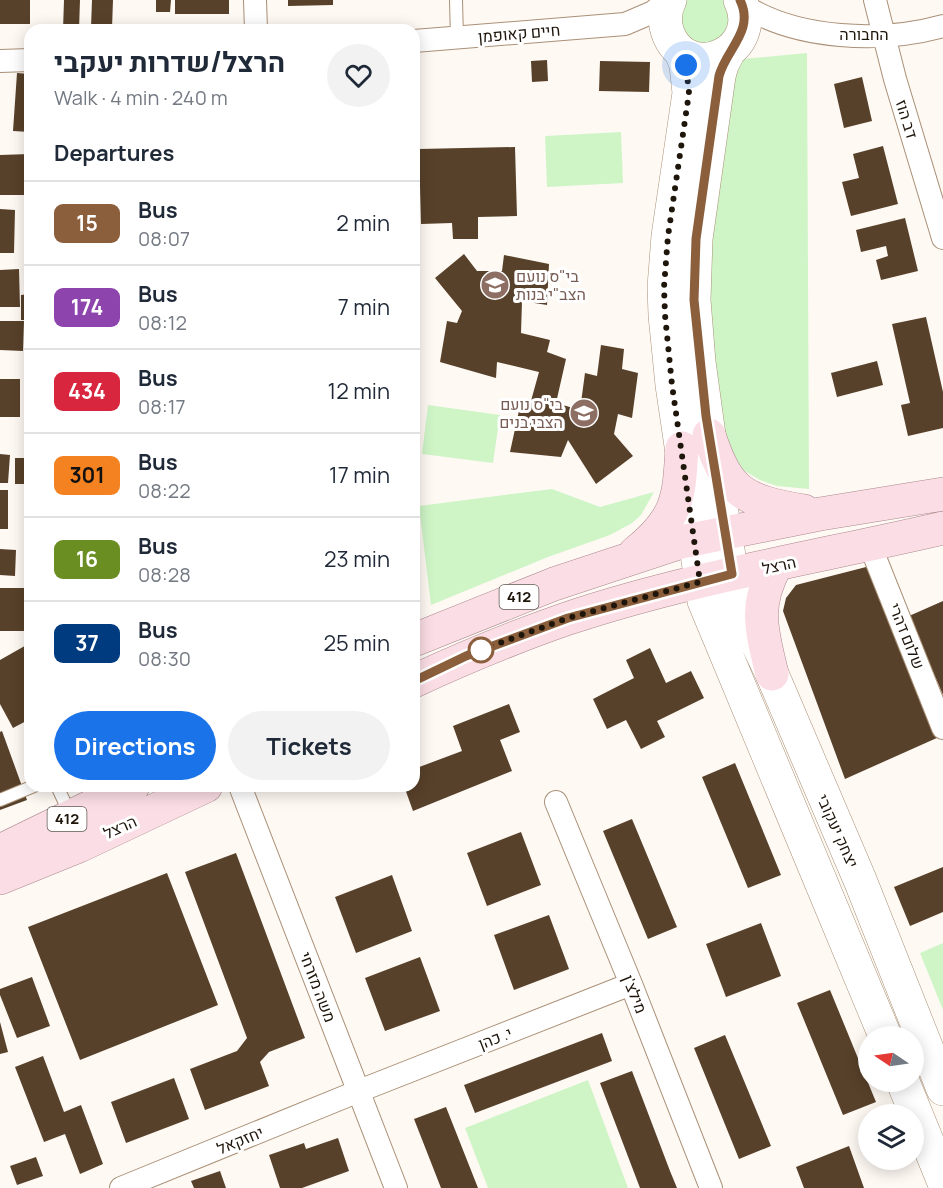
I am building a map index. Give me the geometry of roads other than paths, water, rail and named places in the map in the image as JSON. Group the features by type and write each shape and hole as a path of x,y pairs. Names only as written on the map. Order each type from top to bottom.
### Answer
{"main road":[{"path":"669,0 665,18 666,30 686,65 689,93 668,236 664,287 667,348 695,441 723,471 729,481 744,495 772,506 820,514"},
{"path":"627,559 654,538 664,526 672,512 695,441 694,267 719,76 722,65 744,30 745,17 742,2"},
{"path":"676,47 693,58 705,60 718,57 734,46"},
{"name":"יצחק יעקובי","path":"695,441 725,532 737,600 772,674 860,880 943,1089"},
{"name":"יצחק יעקובי","path":"695,441 694,539 704,601 881,1026"},
{"name":"412","path":"420,638 513,599 627,559 694,539 820,514 943,494"},
{"name":"הרצל","path":"420,678 466,656 568,618 732,574 943,528"},
{"path":"772,674 763,637 761,605 767,580 776,565"},
{"name":"הרצל","path":"0,851 121,792"},
{"name":"הרצל","path":"0,879 79,846 193,792"},
{"path":"907,1092 943,1180"}],"street":[{"path":"255,0 256,24"},
{"name":"חיים קאופמן","path":"420,40 625,24 653,12 669,0"},
{"name":"דב הוז","path":"875,0 895,79 943,238"},
{"name":"החבורה","path":"742,2 773,21 836,34 884,35 943,26"},
{"name":"חיים קאופמן","path":"625,24 676,47"},
{"name":"החבורה","path":"734,46 785,25"},
{"path":"0,61 24,60"},
{"name":"שלום דהרי","path":"870,545 943,728"},
{"name":"משה מזרחי","path":"242,792 396,1188"},
{"name":"מילצ'ן","path":"556,801 711,1188"},
{"name":"י. כהן","path":"359,1091 631,984"},
{"name":"יחזקאל","path":"121,1188 145,1184 359,1091"}],"lane":[{"path":"456,0 457,38"},
{"path":"0,800 24,790"},
{"path":"60,792 71,817"}],"place":[{"name":"בי\"ס נועם הצב\"י בנות","path":"495,285"},
{"name":"בי\"ס נועם הצבי בנים","path":"584,413"}]}
